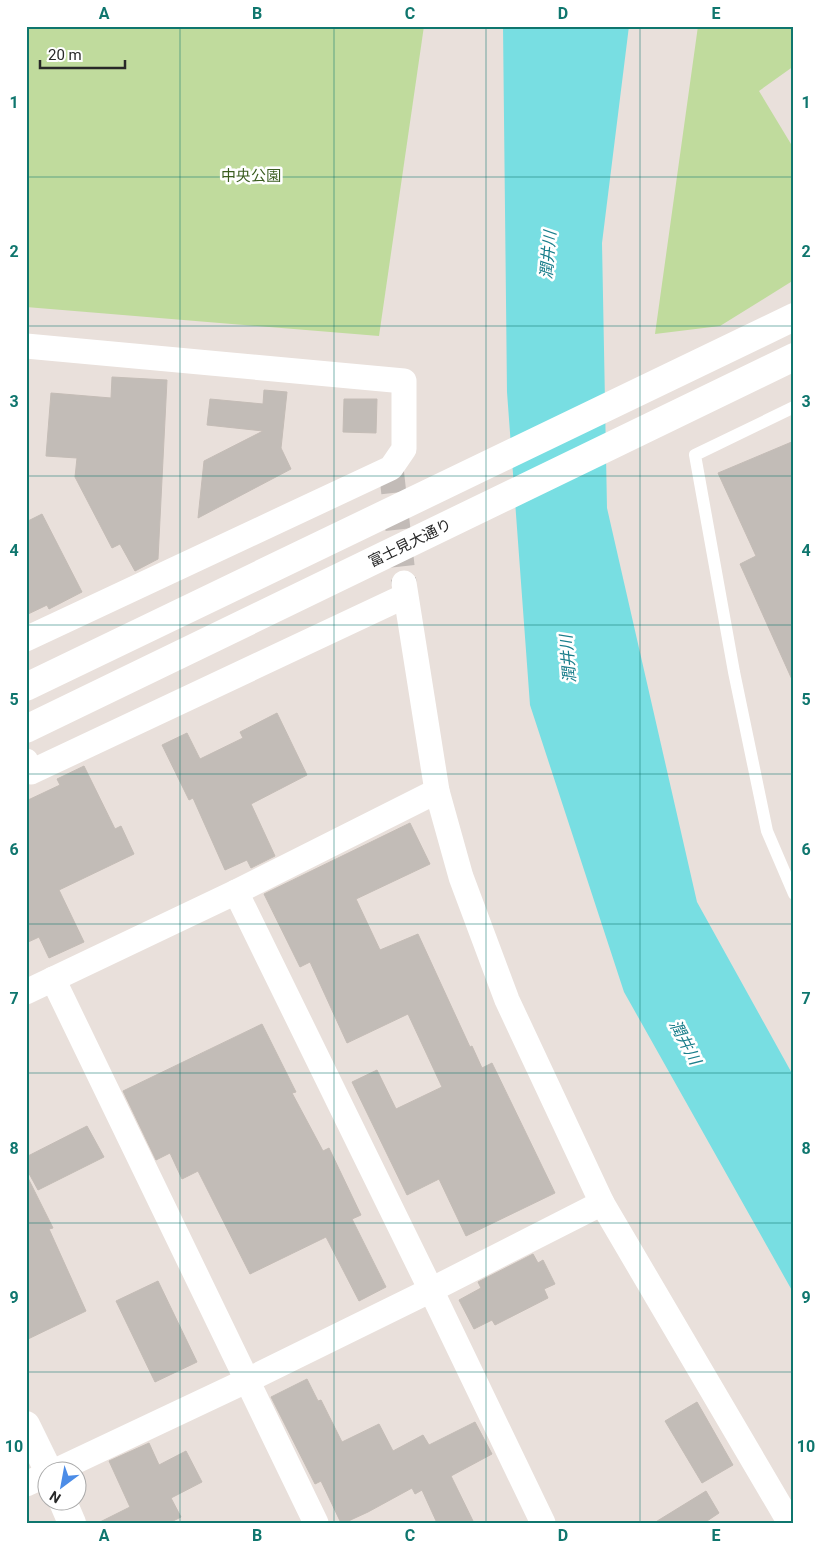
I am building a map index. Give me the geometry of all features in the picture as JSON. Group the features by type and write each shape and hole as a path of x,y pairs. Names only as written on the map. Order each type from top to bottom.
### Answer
{"street":[{"path":"26,687 794,317"},
{"path":"26,346 404,381 404,449 391,468 26,638"},
{"name":"富士見大通り","path":"26,729 794,357"},
{"path":"26,761 32,772 404,590 437,791 461,877 507,1000 602,1202 790,1523"},
{"path":"26,992 236,892 437,791"},
{"path":"236,892 543,1523"},
{"path":"53,979 316,1523"},
{"path":"74,1462 248,1380 431,1290 602,1202"},
{"path":"26,1425 43,1462"},
{"path":"26,1484 38,1478"}],"lane":[{"path":"794,407 695,455 734,672 767,831 794,894"}],"green space":[{"name":"中央公園","path":"26,26 424,26 379,336 26,307"},
{"path":"698,26 794,26 794,66 759,91 794,149 794,280 720,326 655,334"}],"water":[{"name":"潤井川","path":"503,26 629,26 602,243 607,508 697,902 794,1077 794,1294 624,992 530,705 507,392"}],"building":[{"path":"112,377 167,380 158,559 135,571 120,544 112,548 75,477 77,458 46,456 51,393 111,398"},
{"path":"264,390 287,392 281,448 291,469 198,518 204,461 263,431 207,425 210,399 263,404"},
{"path":"344,399 377,399 376,433 343,432"},
{"path":"794,441 794,684 740,564 756,556 718,473"},
{"path":"42,514 82,592 49,609 47,605 26,615 26,522"},
{"path":"277,713 307,775 251,804 275,856 251,868 247,860 225,870 193,798 189,800 162,745 187,733 200,759 243,738 240,732"},
{"path":"84,766 115,829 121,826 134,854 59,890 84,942 49,958 39,937 26,943 26,801 60,785 57,779"},
{"path":"410,823 430,864 356,899 380,950 418,934 470,1047 472,1046 482,1068 492,1063 555,1193 466,1236 439,1179 407,1195 352,1082 377,1070 396,1109 442,1087 408,1014 347,1043 310,962 300,967 264,894"},
{"path":"262,1024 296,1092 292,1093 323,1151 329,1148 361,1215 352,1219 386,1287 359,1301 326,1237 250,1274 198,1171 182,1179 170,1153 156,1160 123,1091"},
{"path":"87,1126 104,1157 38,1190 26,1168 26,1157"},
{"path":"26,1174 53,1228 49,1229 86,1311 26,1340"},
{"path":"533,1254 538,1263 543,1260 555,1284 544,1289 548,1298 495,1325 492,1320 474,1329 459,1300 481,1288 478,1282"},
{"path":"158,1281 197,1362 155,1382 116,1301"},
{"path":"307,1379 318,1401 321,1400 342,1442 379,1424 393,1451 423,1435 429,1445 475,1422 492,1454 451,1476 474,1523 437,1523 422,1490 415,1494 412,1488 368,1512 341,1523 321,1481 315,1484 271,1397"},
{"path":"697,1402 733,1465 702,1483 665,1421"},
{"path":"149,1443 159,1465 186,1451 202,1482 171,1498 181,1517 169,1523 98,1523 130,1507 109,1461"},
{"path":"706,1491 719,1513 704,1523 654,1523"}],"tunnel":[{"path":"391,468 404,583"}]}
